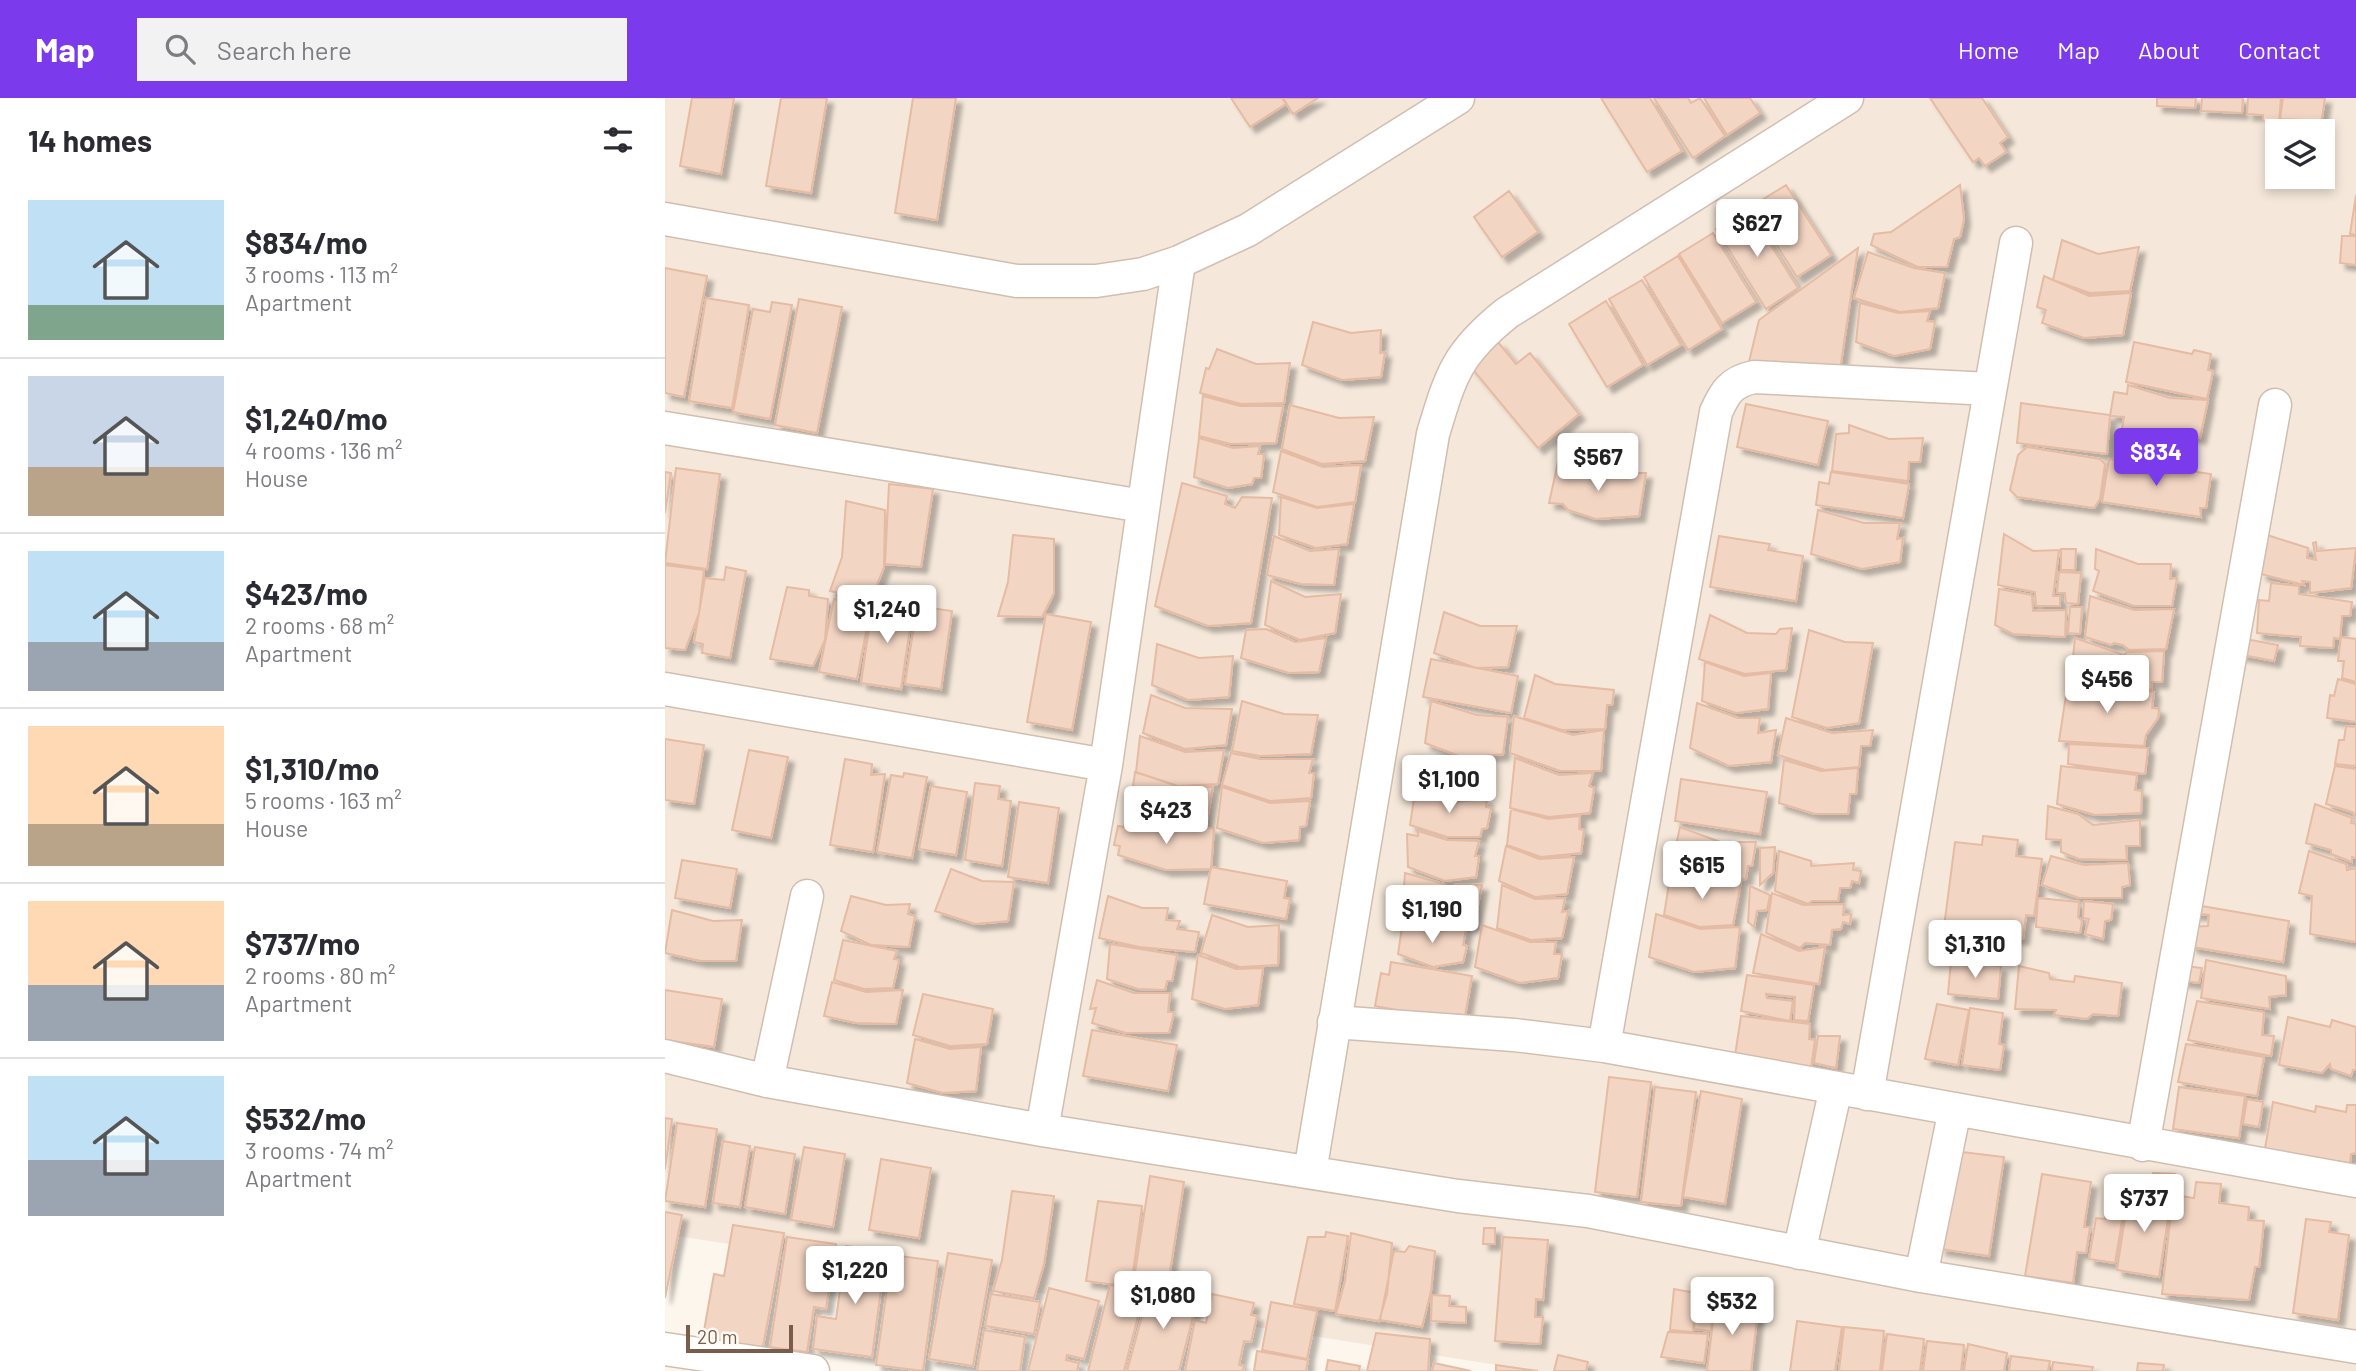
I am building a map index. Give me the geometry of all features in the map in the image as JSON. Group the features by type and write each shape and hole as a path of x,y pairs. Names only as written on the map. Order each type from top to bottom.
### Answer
{"street":[{"path":"665,219 1017,281 1096,281 1143,274 1179,262 1248,230 1458,98"},
{"path":"1310,1172 1433,434 1447,387 1460,358 1477,337 1507,313 1847,98"},
{"path":"1867,1094 2016,243"},
{"path":"1042,1130 1106,765 1179,262"},
{"path":"1604,1046 1716,412 1727,389 1739,380 1754,377 1990,389"},
{"path":"2143,1144 2275,405"},
{"path":"665,428 1143,506"},
{"path":"665,689 1106,765"},
{"path":"767,1082 807,896"},
{"path":"1334,1021 1514,1035 1604,1046 2356,1181"},
{"path":"665,1056 767,1082 1042,1130 1458,1196 1588,1211 1921,1276 2356,1347"},
{"path":"1799,1253 1836,1088"},
{"path":"1921,1276 1955,1109"},
{"path":"665,1349 813,1371"}],"shaded area":[{"path":"665,98 2356,98 2356,1371 1535,1371 665,1234"}],"building":[{"path":"692,98 734,98 721,174 680,166"},
{"path":"781,98 827,98 811,193 766,186"},
{"path":"913,98 956,98 937,220 895,213"},
{"path":"1231,98 1282,98 1286,104 1250,127"},
{"path":"1283,98 1318,98 1293,114"},
{"path":"1601,98 1650,98 1682,151 1647,172"},
{"path":"1654,98 1688,98 1691,103 1700,98 1725,136 1693,158"},
{"path":"1704,98 1750,98 1760,113 1727,135"},
{"path":"1930,98 1982,98 2008,137 2000,143 2006,152 1985,166 1979,158 1973,162"},
{"path":"2157,98 2196,98 2195,108 2157,106"},
{"path":"2202,98 2243,98 2242,113 2201,111"},
{"path":"2248,98 2281,98 2279,119 2263,121 2263,115 2247,114"},
{"path":"2283,98 2325,98 2322,119 2280,119"},
{"path":"1786,185 1831,255 1797,277 1752,206"},
{"path":"1960,185 1964,219 1960,237 1954,239 1947,267 1918,267 1871,245 1874,234 1891,232"},
{"path":"1509,191 1538,232 1502,257 1474,217"},
{"path":"2356,195 2356,235 2350,234"},
{"path":"1748,209 1798,288 1766,309 1716,229"},
{"path":"1713,233 1756,302 1722,323 1679,254"},
{"path":"2342,236 2356,236 2356,265 2340,263"},
{"path":"2062,240 2098,254 2139,247 2130,291 2090,293 2053,280"},
{"path":"1858,248 1840,370 1748,366 1759,320"},
{"path":"1868,252 1914,268 1945,273 1938,308 1900,312 1854,298"},
{"path":"1678,256 1722,329 1688,350 1644,277"},
{"path":"665,268 707,276 684,397 665,393"},
{"path":"2044,276 2089,296 2131,293 2123,335 2084,338 2042,323 2046,310 2037,307"},
{"path":"1642,280 1681,345 1647,365 1609,299"},
{"path":"706,298 749,305 732,408 689,401"},
{"path":"799,299 842,307 817,433 775,425"},
{"path":"1606,301 1643,365 1607,387 1569,324"},
{"path":"772,302 792,305 770,419 733,412 753,309 770,312"},
{"path":"1860,303 1898,313 1930,311 1927,321 1935,322 1930,349 1894,356 1856,342"},
{"path":"1313,322 1351,333 1381,330 1380,353 1385,352 1381,377 1342,380 1302,365"},
{"path":"1498,342 1516,364 1530,353 1579,414 1538,448 1470,366"},
{"path":"2134,342 2192,354 2194,350 2211,354 2208,370 2213,371 2207,399 2126,382"},
{"path":"1217,349 1256,364 1290,363 1284,403 1241,404 1200,393 1206,368 1209,369"},
{"path":"2128,385 2170,398 2208,400 2200,438 2185,434 2183,441 2122,429 2124,417 2110,416 2114,392 2127,394"},
{"path":"1203,396 1240,406 1283,406 1276,443 1231,444 1199,436"},
{"path":"2021,403 2110,415 2107,454 2017,443"},
{"path":"1746,404 1828,421 1818,465 1737,447"},
{"path":"1290,405 1339,418 1374,417 1365,461 1322,464 1282,449"},
{"path":"1849,425 1889,439 1923,438 1920,462 1909,462 1908,481 1832,471 1836,434 1849,433"},
{"path":"1199,438 1233,448 1260,446 1258,454 1264,454 1261,478 1254,478 1252,484 1228,488 1194,477"},
{"path":"2027,447 2100,459 2105,464 2100,499 2094,508 2017,497 2010,490 2018,455"},
{"path":"1281,451 1323,467 1361,465 1355,502 1317,507 1273,492"},
{"path":"2109,459 2211,474 2206,508 2200,508 2201,517 2102,502"},
{"path":"1558,462 1573,465 1577,469 1632,478 1634,473 1646,473 1639,516 1596,519 1568,510 1563,504 1549,503"},
{"path":"676,468 720,474 707,569 665,563"},
{"path":"665,472 671,473 665,513"},
{"path":"1831,472 1909,484 1903,518 1816,505 1819,482 1829,484"},
{"path":"1182,483 1227,496 1225,504 1235,508 1242,497 1272,498 1251,623 1208,626 1155,606"},
{"path":"889,484 933,489 921,567 885,564"},
{"path":"1281,497 1317,508 1354,504 1347,544 1316,548 1279,535"},
{"path":"846,501 885,510 884,567 871,600 830,591 842,557"},
{"path":"1818,510 1864,523 1900,523 1897,539 1903,538 1900,562 1862,569 1811,554"},
{"path":"2004,534 2033,551 2059,550 2053,596 2060,596 2060,606 2036,606 2035,592 1998,585"},
{"path":"2264,534 2308,548 2307,558 2316,560 2313,543 2316,542 2317,551 2356,548 2351,588 2310,593 2310,582 2302,581 2304,585 2261,574"},
{"path":"1013,535 1054,539 1054,593 1042,617 998,616 1008,582"},
{"path":"1274,536 1310,551 1339,549 1334,585 1301,584 1267,575"},
{"path":"1719,536 1770,544 1768,550 1803,556 1796,601 1710,587"},
{"path":"2061,549 2076,549 2075,570 2061,570"},
{"path":"2096,549 2138,564 2171,564 2170,579 2177,578 2172,606 2134,606 2093,591 2099,571 2095,569"},
{"path":"665,565 704,570 699,613 685,650 665,648"},
{"path":"726,567 746,571 730,658 702,653 703,644 694,642 705,578 724,580"},
{"path":"2059,572 2081,573 2078,604 2066,603 2065,593 2057,593"},
{"path":"1271,581 1305,597 1341,594 1335,633 1300,640 1265,625"},
{"path":"2271,583 2299,586 2299,594 2352,602 2350,616 2342,616 2340,639 2334,638 2333,648 2300,646 2301,637 2257,633 2259,600 2269,601"},
{"path":"787,587 809,590 809,596 828,599 825,640 813,666 770,659"},
{"path":"1999,589 2032,595 2033,611 2066,610 2065,637 2013,634 1995,625"},
{"path":"2090,596 2134,610 2174,609 2166,649 2129,650 2123,645 2111,645 2085,637"},
{"path":"834,599 871,606 857,679 819,672"},
{"path":"873,601 913,607 901,689 861,683"},
{"path":"917,606 952,611 941,689 905,684"},
{"path":"2070,607 2082,607 2080,634 2068,633"},
{"path":"1444,612 1480,626 1517,626 1508,667 1476,668 1434,653"},
{"path":"1046,614 1091,622 1072,730 1027,722"},
{"path":"1710,615 1747,633 1776,634 1780,629 1792,628 1786,670 1745,674 1699,659"},
{"path":"1266,629 1295,642 1326,638 1319,672 1289,673 1241,658 1246,630"},
{"path":"1809,630 1845,642 1873,643 1859,723 1827,728 1792,717"},
{"path":"2341,637 2356,639 2356,682 2342,678 2344,661 2338,661"},
{"path":"2075,638 2124,655 2127,652 2164,651 2162,682 2152,682 2152,690 2071,676"},
{"path":"2240,638 2278,645 2274,661 2237,654"},
{"path":"1157,644 1199,658 1233,656 1229,697 1188,700 1152,685"},
{"path":"1431,659 1518,676 1511,713 1423,697"},
{"path":"1705,662 1744,676 1771,673 1768,709 1736,713 1702,701"},
{"path":"1535,675 1555,684 1614,690 1612,705 1607,705 1605,729 1562,730 1524,718"},
{"path":"2338,679 2356,684 2356,722 2327,718 2330,695 2334,696"},
{"path":"2068,682 2154,692 2152,708 2159,709 2158,718 2146,735 2144,746 2059,741"},
{"path":"1151,695 1185,708 1232,709 1226,745 1185,749 1143,733"},
{"path":"1242,701 1284,714 1318,715 1311,754 1260,756 1232,751"},
{"path":"1431,701 1477,715 1508,717 1503,754 1464,758 1425,743"},
{"path":"1697,703 1738,718 1760,718 1758,733 1776,730 1771,762 1729,766 1690,748"},
{"path":"1514,716 1573,735 1604,730 1601,771 1560,771 1510,753"},
{"path":"1786,718 1832,733 1873,730 1870,746 1861,746 1859,767 1825,770 1778,755"},
{"path":"2346,726 2356,727 2356,766 2335,764 2339,740 2344,740"},
{"path":"1140,736 1185,752 1224,750 1218,784 1178,786 1136,772"},
{"path":"665,739 704,745 694,804 665,800"},
{"path":"2069,744 2148,748 2145,774 2068,764"},
{"path":"749,750 788,757 771,838 732,830"},
{"path":"1231,753 1260,759 1313,759 1309,773 1314,773 1311,798 1270,801 1222,785"},
{"path":"1515,758 1559,775 1593,773 1589,786 1594,788 1590,813 1549,817 1510,808"},
{"path":"845,759 872,764 871,775 885,774 873,852 830,845"},
{"path":"1784,760 1821,771 1858,768 1856,794 1850,794 1848,814 1815,814 1779,803"},
{"path":"2061,766 2137,775 2135,790 2142,791 2141,813 2095,815 2057,804"},
{"path":"2335,766 2356,769 2356,816 2352,812 2326,804"},
{"path":"1135,772 1177,786 1213,787 1206,826 1173,827 1129,815"},
{"path":"904,773 927,777 912,858 877,852 891,775 903,777"},
{"path":"1681,779 1767,792 1760,834 1675,821"},
{"path":"975,783 1000,786 998,799 1011,801 1002,866 965,860"},
{"path":"1416,785 1454,802 1487,799 1486,807 1491,808 1487,828 1482,829 1480,837 1447,837 1410,825"},
{"path":"931,786 967,792 956,855 919,849"},
{"path":"1222,787 1270,803 1310,801 1306,826 1300,827 1299,840 1263,843 1217,828"},
{"path":"1019,802 1059,808 1048,883 1008,877"},
{"path":"2315,804 2352,818 2351,823 2356,824 2356,858 2352,857 2352,862 2331,854 2331,850 2306,843"},
{"path":"2048,806 2078,814 2093,825 2140,820 2140,846 2126,846 2127,860 2079,859 2061,852 2061,840 2046,839"},
{"path":"1511,809 1548,819 1580,816 1579,829 1584,830 1581,853 1541,857 1507,845"},
{"path":"1128,816 1171,829 1214,828 1211,869 1166,870 1118,855 1120,846 1114,845 1118,826 1124,827"},
{"path":"1680,827 1720,842 1756,842 1752,866 1748,866 1746,879 1713,882 1671,868"},
{"path":"1418,831 1447,840 1479,841 1475,856 1479,856 1476,877 1445,881 1408,867 1407,834 1418,836"},
{"path":"1983,836 2018,840 2016,856 2042,859 2034,916 2026,915 2023,939 1998,936 2000,922 1988,921 1986,933 1944,927 1955,842 1982,845"},
{"path":"1506,846 1539,859 1574,857 1567,894 1535,897 1499,881"},
{"path":"1775,847 1773,873 1760,885 1760,848"},
{"path":"1779,851 1811,861 1811,866 1854,863 1853,870 1861,871 1859,883 1852,881 1850,888 1840,888 1838,901 1812,901 1808,904 1775,891"},
{"path":"2309,851 2346,864 2347,870 2356,868 2356,942 2310,934 2312,896 2299,893"},
{"path":"2051,856 2084,865 2128,863 2130,885 2122,887 2122,898 2079,898 2042,885"},
{"path":"682,860 737,869 730,908 675,898"},
{"path":"1211,867 1287,881 1284,898 1290,899 1286,919 1204,904"},
{"path":"951,869 982,881 1014,882 1008,921 975,924 935,911"},
{"path":"1671,871 1711,883 1741,882 1733,925 1700,927 1664,915"},
{"path":"1405,873 1444,884 1445,889 1453,890 1455,884 1482,885 1474,925 1440,929 1390,914 1392,888 1404,886"},
{"path":"1502,885 1535,899 1565,898 1562,912 1568,911 1562,938 1531,940 1497,928"},
{"path":"1750,886 1770,895 1767,910 1757,911 1754,927 1748,922"},
{"path":"1772,893 1803,905 1844,904 1843,915 1851,914 1850,924 1843,922 1841,929 1832,930 1830,945 1805,943 1800,948 1766,933"},
{"path":"851,896 886,905 910,904 908,914 915,916 909,947 871,945 841,931"},
{"path":"1108,896 1142,908 1168,908 1166,920 1180,921 1177,929 1199,932 1195,952 1139,947 1099,938"},
{"path":"2038,898 2079,902 2078,917 2082,921 2080,933 2036,927"},
{"path":"2084,901 2113,904 2111,920 2105,921 2103,939 2085,934 2089,919 2083,918"},
{"path":"2190,904 2289,921 2283,962 2192,947 2185,927 2208,926 2209,915 2189,913"},
{"path":"672,910 713,921 742,920 736,961 701,961 665,953"},
{"path":"1656,914 1700,929 1740,927 1735,968 1694,972 1649,957"},
{"path":"1212,915 1248,927 1279,925 1278,965 1240,967 1201,953"},
{"path":"1403,920 1438,931 1466,929 1463,945 1467,946 1463,962 1433,967 1398,954"},
{"path":"1482,925 1530,942 1556,942 1554,954 1562,954 1558,978 1520,983 1475,967"},
{"path":"1761,934 1799,951 1825,947 1819,984 1753,973"},
{"path":"843,940 897,951 894,959 899,960 893,988 864,989 834,980"},
{"path":"1110,944 1177,955 1172,981 1167,981 1165,990 1138,989 1107,979"},
{"path":"1198,955 1236,969 1263,968 1258,1005 1225,1009 1192,999"},
{"path":"2206,960 2286,976 2286,995 2269,997 2270,1009 2201,998"},
{"path":"1951,961 2001,966 1998,999 1948,994"},
{"path":"1391,962 1472,976 1464,1022 1375,1006 1381,973 1389,975"},
{"path":"2178,965 2202,968 2199,983 2176,980"},
{"path":"2019,966 2049,973 2050,979 2074,982 2075,976 2122,983 2118,1016 2093,1014 2087,1019 2054,1015 2056,1010 2015,1009"},
{"path":"1747,975 1814,985 1808,1021 1794,1020 1795,997 1766,994 1767,998 1793,1001 1790,1021 1741,1011"},
{"path":"1097,980 1134,993 1170,993 1168,1012 1174,1012 1169,1033 1126,1033 1092,1023 1096,1008 1090,1009"},
{"path":"832,982 866,992 903,990 896,1024 856,1023 824,1016"},
{"path":"665,990 722,999 714,1047 665,1040"},
{"path":"923,994 993,1009 987,1044 950,1046 913,1035"},
{"path":"2197,1001 2264,1012 2262,1035 2274,1036 2271,1056 2188,1040"},
{"path":"1937,1004 1969,1010 1958,1065 1925,1059"},
{"path":"1970,1008 2003,1013 1999,1044 2004,1045 2000,1070 1962,1065"},
{"path":"1741,1016 1810,1024 1809,1039 1815,1040 1811,1068 1734,1062"},
{"path":"2288,1017 2330,1027 2332,1020 2356,1027 2356,1070 2353,1070 2351,1076 2331,1069 2330,1064 2322,1073 2279,1065"},
{"path":"1092,1030 1177,1045 1168,1091 1083,1076"},
{"path":"1818,1036 1840,1036 1836,1068 1814,1063"},
{"path":"915,1039 950,1049 981,1047 976,1091 943,1093 907,1083"},
{"path":"2186,1044 2264,1057 2257,1096 2178,1082"},
{"path":"1609,1077 1651,1082 1637,1197 1595,1192"},
{"path":"1655,1087 1696,1092 1681,1206 1641,1202"},
{"path":"2179,1087 2245,1096 2239,1138 2173,1129"},
{"path":"1701,1091 1742,1099 1725,1204 1683,1197"},
{"path":"2247,1099 2263,1102 2259,1127 2243,1124"},
{"path":"2273,1102 2315,1112 2316,1106 2346,1112 2347,1105 2356,1105 2356,1153 2351,1154 2350,1163 2264,1154"},
{"path":"665,1118 672,1119 665,1169"},
{"path":"677,1123 717,1129 705,1207 665,1201"},
{"path":"723,1141 750,1146 740,1207 713,1203"},
{"path":"755,1147 795,1154 785,1214 745,1207"},
{"path":"804,1147 845,1154 833,1227 791,1220"},
{"path":"1954,1151 2004,1157 1989,1256 1940,1249"},
{"path":"881,1159 931,1168 919,1238 869,1230"},
{"path":"2153,1173 2175,1174 2173,1191 2151,1189"},
{"path":"2042,1174 2091,1182 2084,1227 2090,1227 2086,1253 2077,1252 2073,1283 2025,1276"},
{"path":"1150,1176 1184,1182 1168,1284 1134,1279"},
{"path":"2196,1182 2221,1184 2219,1203 2249,1207 2248,1220 2264,1221 2259,1267 2255,1267 2249,1300 2162,1294 2173,1195 2194,1198"},
{"path":"1012,1191 1054,1196 1044,1264 1034,1298 993,1291 1002,1260"},
{"path":"2129,1192 2171,1199 2159,1277 2117,1270"},
{"path":"1098,1201 1142,1206 1131,1287 1086,1281"},
{"path":"665,1212 682,1215 665,1298"},
{"path":"2106,1212 2123,1215 2115,1263 2089,1259 2096,1218 2105,1219"},
{"path":"2306,1219 2331,1222 2329,1232 2349,1235 2338,1320 2293,1313"},
{"path":"733,1225 784,1233 762,1352 702,1342 714,1274 724,1276"},
{"path":"1484,1228 1495,1228 1495,1244 1483,1244"},
{"path":"1326,1232 1348,1236 1335,1311 1294,1304 1308,1237 1325,1237"},
{"path":"1351,1233 1392,1243 1387,1294 1379,1321 1336,1314 1345,1281"},
{"path":"787,1237 836,1244 826,1309 814,1307 807,1352 770,1347"},
{"path":"1503,1237 1548,1240 1543,1300 1536,1299 1535,1317 1543,1317 1540,1344 1495,1341"},
{"path":"846,1246 886,1251 872,1357 813,1349 817,1316 836,1319"},
{"path":"1409,1246 1435,1251 1431,1291 1422,1327 1380,1320 1394,1251 1405,1252"},
{"path":"948,1253 992,1260 973,1366 929,1359"},
{"path":"892,1255 938,1261 923,1371 876,1365"},
{"path":"1134,1281 1146,1284 1124,1371 1088,1371 1110,1285 1132,1290"},
{"path":"1151,1284 1174,1292 1199,1293 1179,1371 1127,1371"},
{"path":"1049,1288 1099,1301 1084,1359 1067,1355 1066,1360 1079,1363 1077,1371 1028,1371"},
{"path":"1674,1289 1696,1293 1693,1332 1670,1330"},
{"path":"991,1294 1040,1302 1034,1334 985,1326"},
{"path":"1212,1294 1254,1303 1251,1315 1257,1316 1251,1342 1244,1341 1239,1365 1244,1366 1243,1371 1185,1371 1195,1320 1206,1323"},
{"path":"1432,1295 1450,1296 1449,1306 1466,1307 1466,1323 1431,1321"},
{"path":"1716,1298 1738,1301 1737,1307 1758,1309 1751,1371 1707,1371"},
{"path":"1697,1301 1714,1302 1711,1331 1694,1329"},
{"path":"1271,1302 1317,1311 1307,1359 1262,1350"},
{"path":"1797,1321 1842,1327 1835,1371 1790,1371"},
{"path":"1844,1327 1884,1331 1880,1371 1839,1371"},
{"path":"984,1330 1025,1337 1020,1371 977,1371"},
{"path":"1668,1332 1708,1334 1704,1363 1661,1357"},
{"path":"1376,1333 1430,1339 1428,1371 1367,1371"},
{"path":"1887,1334 1924,1339 1920,1371 1882,1371"},
{"path":"1927,1341 1964,1345 1961,1371 1923,1371"},
{"path":"1968,1344 2007,1353 2004,1371 1964,1371"},
{"path":"1257,1351 1308,1360 1306,1371 1254,1371"},
{"path":"1558,1355 1588,1362 1586,1371 1554,1371"},
{"path":"2011,1356 2050,1361 2048,1371 2009,1371"},
{"path":"1328,1360 1360,1366 1359,1371 1326,1371"},
{"path":"2053,1362 2093,1367 2092,1371 2052,1371"},
{"path":"1434,1363 1471,1371 1432,1371"},
{"path":"2138,1363 2164,1365 2163,1371 2137,1371"},
{"path":"1496,1365 1538,1371 1496,1371"}]}
